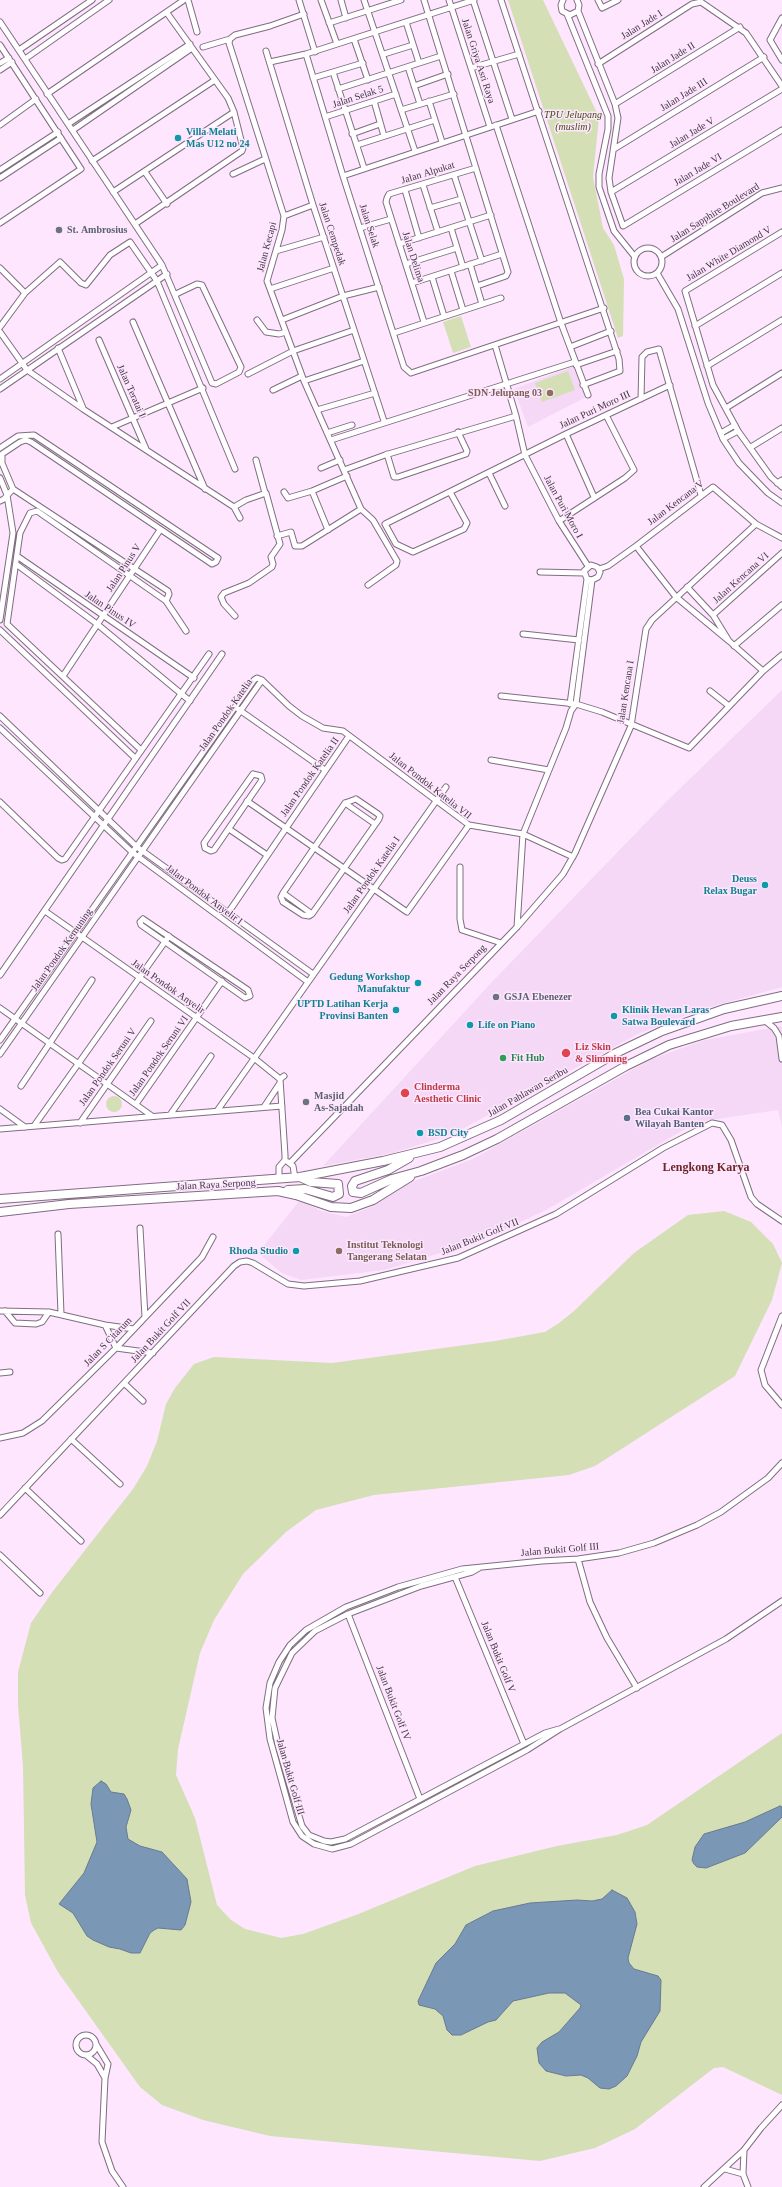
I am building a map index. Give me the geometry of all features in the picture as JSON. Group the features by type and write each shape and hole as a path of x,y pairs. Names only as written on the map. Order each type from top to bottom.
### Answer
{"main road":[{"name":"Jalan Pahlawan Seribu","path":"417,1153 447,1145 473,1134 616,1053 662,1032 724,1009 782,996"},
{"path":"417,1153 388,1170 355,1182 352,1189 356,1193 361,1193 392,1179 421,1171 463,1155 497,1139 626,1066 669,1045 731,1026 782,1016"},
{"name":"Jalan Raya Serpong","path":"0,1199 298,1178 417,1153"},
{"name":"Jalan Raya Serpong","path":"0,1212 69,1204 278,1191 296,1195 331,1207 351,1208 373,1200 421,1171"},
{"path":"278,1191 305,1189 333,1197 339,1194 338,1184 311,1182 298,1178"}],"street":[{"path":"19,50 92,0"},
{"path":"25,59 109,0"},
{"path":"47,94 184,0"},
{"path":"188,0 197,32"},
{"path":"299,0 315,52"},
{"path":"321,0 337,44"},
{"path":"341,0 346,18"},
{"path":"364,0 384,54 415,151"},
{"path":"329,23 399,0"},
{"path":"424,0 430,14 508,274 477,286"},
{"name":"Jalan Griya Asri Raya","path":"449,0 490,127"},
{"path":"270,62 315,52 473,0 492,62 512,119"},
{"path":"501,0 604,308 617,351 620,378"},
{"path":"577,0 579,5 578,11 615,104 618,126 609,178 611,192"},
{"path":"598,0 602,8 618,0"},
{"path":"561,2 562,11 567,14 573,14 578,11"},
{"name":"Jalan Jade I","path":"598,64 696,2 706,5 740,27"},
{"path":"73,13 78,21"},
{"path":"135,224 167,204 242,151 243,148 234,112 228,98 167,13"},
{"path":"203,47 230,39 235,35 270,26 304,14"},
{"path":"567,14 608,116 608,129 599,174 599,187 614,231 636,257"},
{"path":"782,18 770,40 782,60"},
{"path":"0,22 167,274 212,383 216,384 239,372 241,367 202,285 197,284 176,294"},
{"path":"406,22 419,63"},
{"path":"740,27 764,57 782,87"},
{"name":"Jalan Jade II","path":"615,104 740,27"},
{"name":"Jalan Kecapi","path":"230,39 265,159 284,216 268,278 270,289 303,378 361,508 373,520 397,561 396,565 368,585"},
{"path":"354,39 368,80"},
{"path":"0,45 81,169 0,222"},
{"path":"384,54 413,45"},
{"path":"68,124 191,46"},
{"path":"73,130 191,46"},
{"name":"Jalan Cempedak","path":"266,51 313,205 384,422"},
{"name":"Jalan Selak","path":"306,54 404,367 411,373 604,308"},
{"path":"471,68 519,54"},
{"path":"338,89 442,56"},
{"name":"Jalan Jade III","path":"614,149 764,57"},
{"path":"0,63 10,60"},
{"path":"0,70 10,60"},
{"path":"313,78 362,63"},
{"path":"408,67 420,104"},
{"path":"333,72 364,168"},
{"path":"414,86 448,74"},
{"path":"92,161 215,80"},
{"name":"Jalan Jade V","path":"611,192 782,87"},
{"name":"Jalan Selak 5","path":"325,117 396,94"},
{"path":"401,110 454,94"},
{"path":"0,125 36,99"},
{"path":"374,101 384,136"},
{"path":"429,101 442,142"},
{"path":"343,176 465,134 539,111"},
{"path":"113,192 234,112"},
{"path":"356,145 408,130 435,120"},
{"path":"352,134 380,124"},
{"path":"496,125 561,323 588,395"},
{"name":"Jalan Jade VI","path":"611,192 623,226 782,130"},
{"path":"0,170 58,132"},
{"path":"0,178 61,138"},
{"path":"233,174 265,159"},
{"name":"Jalan Alpukat","path":"387,198 390,194 476,168"},
{"path":"145,172 167,204"},
{"path":"454,175 482,261"},
{"path":"423,185 438,232"},
{"path":"405,190 419,238"},
{"name":"Jalan Sapphire Boulevard","path":"661,256 762,193 781,190"},
{"name":"Jalan Delima","path":"387,198 386,202 391,219 424,322"},
{"path":"430,208 462,199"},
{"path":"284,216 313,205"},
{"path":"399,244 491,215"},
{"path":"360,228 391,219"},
{"path":"451,228 463,267"},
{"name":"Jalan White Diamond V","path":"695,326 685,291 782,232"},
{"path":"276,251 324,237"},
{"path":"0,327 25,293 60,262 81,283 86,285 110,255 130,242 157,281 203,388 235,469"},
{"path":"406,264 457,248"},
{"path":"646,249 654,250 661,256 662,265 657,273 648,276 640,274 635,266 636,257 646,249"},
{"path":"412,283 502,254"},
{"path":"470,264 482,304"},
{"path":"0,379 162,266"},
{"path":"0,268 25,293"},
{"path":"270,289 334,268"},
{"path":"451,271 463,310"},
{"path":"657,273 678,309 708,403 723,439 739,463 768,493 782,503"},
{"path":"782,273 695,326 713,385 738,431 777,483 782,487"},
{"path":"0,389 167,274"},
{"path":"432,277 444,316"},
{"path":"282,320 343,296 379,287"},
{"path":"394,333 500,298"},
{"path":"257,320 266,332 278,334 286,332"},
{"path":"707,366 782,320"},
{"path":"133,322 170,403 205,489"},
{"path":"248,374 293,351 354,330"},
{"path":"570,347 611,331"},
{"path":"0,332 28,370 83,409 234,508 240,518"},
{"name":"Jalan Teratai I","path":"99,340 134,418 146,449"},
{"name":"Jalan Puri Moro I","path":"495,345 527,454 559,521 588,566"},
{"path":"58,348 83,409"},
{"path":"641,399 642,357 647,352 659,349 701,495"},
{"path":"331,440 506,384 617,351"},
{"path":"273,390 303,378 364,361"},
{"path":"584,385 620,371"},
{"path":"726,408 782,373"},
{"name":"Jalan Puri Moro III","path":"450,492 468,523 467,527 413,552 396,544 385,524 566,434 670,385"},
{"path":"112,427 203,388"},
{"path":"317,410 375,392"},
{"path":"559,521 625,478 634,470 606,415"},
{"path":"344,470 387,454 516,416"},
{"path":"720,433 735,424"},
{"path":"327,433 352,425"},
{"path":"751,447 782,428"},
{"path":"723,439 738,431"},
{"path":"387,454 396,478 466,454 458,432"},
{"path":"0,448 18,436 34,434 218,558 216,562 212,564 26,440 20,442 2,454 1,458 13,489 168,591 169,594 166,601"},
{"path":"566,434 594,497"},
{"path":"235,616 224,604 221,597 224,593 249,582 272,567 274,564 271,557 280,546 266,494 264,494 256,460"},
{"path":"321,468 340,460"},
{"path":"489,473 505,506"},
{"path":"284,492 288,498 312,491 347,476"},
{"path":"0,478 7,495 13,533 0,620"},
{"path":"777,483 782,480"},
{"name":"Jalan Kencana V","path":"601,570 636,546 710,488 715,487 756,524 782,538"},
{"path":"0,501 4,499 13,489"},
{"path":"312,491 328,530"},
{"path":"234,508 246,500 264,494"},
{"path":"0,495 7,495"},
{"path":"135,513 140,506"},
{"path":"277,536 291,532 295,546 298,547 328,530 361,508"},
{"path":"141,750 7,624 20,533 30,513 37,511 166,601 186,631"},
{"name":"Jalan Kencana I","path":"517,927 563,874 573,857 631,726 646,628 652,620 676,597 756,524"},
{"path":"165,533 170,526"},
{"name":"Jalan Pinus V","path":"63,676 160,530"},
{"path":"13,533 20,533"},
{"path":"636,546 676,597 729,641 763,672"},
{"name":"Jalan Kencana VI","path":"713,616 782,553"},
{"name":"Jalan Pinus IV","path":"17,556 103,617 194,678"},
{"name":"Jalan Pinus IV","path":"16,564 97,624 190,701"},
{"path":"584,573 588,566 594,565 601,570 598,577 590,580"},
{"path":"517,927 523,834 571,711 576,704 590,580 584,573 540,572"},
{"path":"571,711 569,702 577,640 590,580"},
{"path":"687,587 713,616 729,641"},
{"path":"5,588 12,588"},
{"path":"734,646 782,605"},
{"path":"0,630 135,758"},
{"path":"523,634 584,640"},
{"path":"0,802 62,860 65,859 135,758 194,678 209,654"},
{"path":"0,975 222,654"},
{"path":"500,696 569,702 602,712 631,726 689,748 729,706 782,655"},
{"name":"Jalan Pondok Katelia","path":"137,847 254,680 257,678 262,680 139,857"},
{"name":"Jalan Pondok Katelia VII","path":"262,680 289,706 302,716 323,728 338,729 349,736 469,825 407,912 373,890"},
{"path":"710,691 729,706"},
{"path":"79,705 84,697"},
{"path":"235,707 325,770"},
{"name":"Jalan Pondok Anyelir I","path":"0,716 99,812 143,852 313,974"},
{"name":"Jalan Pondok Anyelir I","path":"0,728 103,827 133,853 308,982"},
{"name":"Jalan Pondok Katelia II","path":"228,913 349,736"},
{"path":"491,760 549,770"},
{"path":"260,775 262,780 229,829 214,850 211,851 204,846 252,776 260,775"},
{"name":"Jalan Pondok Katelia I","path":"217,1111 446,787"},
{"path":"353,799 380,816 375,824 312,914 282,892 345,803 353,799"},
{"path":"247,801 373,890"},
{"path":"345,803 375,824"},
{"path":"469,825 523,834 573,857"},
{"path":"229,829 267,855"},
{"name":"Jalan Pondok Kemuning","path":"0,1040 137,847"},
{"name":"Jalan Pondok Kemuning","path":"0,1054 139,857"},
{"path":"460,867 460,919 462,930 501,943"},
{"name":"Jalan Pondok Anyelir","path":"45,911 81,938 254,1058 280,1081"},
{"path":"145,920 199,956 248,990 250,996 245,998 164,942 140,925 140,921 145,920"},
{"name":"Jalan Raya Serpong","path":"285,1162 517,927"},
{"path":"34,1126 169,936"},
{"path":"194,962 199,956"},
{"path":"21,1086 92,980"},
{"name":"Jalan Pondok Seruni VI","path":"136,1104 222,981"},
{"path":"0,1008 152,1116"},
{"path":"764,1020 774,1028 779,1036 782,1059"},
{"name":"Jalan Pondok Seruni V","path":"80,1123 151,1021"},
{"path":"170,1115 211,1056"},
{"path":"264,1107 284,1076"},
{"path":"280,1081 285,1162"},
{"path":"0,1129 282,1106"},
{"path":"0,1109 25,1127"},
{"name":"Jalan Bukit Golf VII","path":"0,1515 234,1266 240,1262 247,1261 253,1263 288,1284 304,1286 360,1282 458,1258 556,1214 663,1148 712,1123 722,1125 731,1140 751,1197 757,1204 782,1221"},
{"path":"285,1162 293,1166 298,1178"},
{"path":"279,1179 279,1167 285,1162"},
{"path":"140,1228 145,1317"},
{"path":"58,1234 62,1314"},
{"name":"Jalan S Citarum","path":"0,1438 23,1433 42,1421 116,1348 207,1251 213,1237"},
{"path":"2,1311 15,1322 36,1324 42,1322 49,1312"},
{"path":"2,1311 49,1312 105,1325 134,1329"},
{"path":"782,1316 761,1370 765,1385 782,1405"},
{"path":"105,1325 116,1348 153,1353"},
{"path":"0,1373 10,1372"},
{"path":"124,1383 143,1401"},
{"path":"71,1439 120,1484"},
{"name":"Jalan Bukit Golf III","path":"782,1462 768,1478 745,1496 697,1525 654,1543 619,1553 578,1559 462,1569 429,1578 360,1602 306,1630 290,1645 270,1683 266,1708 270,1739 293,1822 302,1836 314,1844 332,1849 344,1846 527,1750 560,1729 726,1639 782,1601"},
{"path":"26,1488 81,1541"},
{"path":"0,1555 40,1593"},
{"path":"578,1559 594,1609 607,1638 637,1688"},
{"name":"Jalan Bukit Golf III","path":"482,1567 472,1572 420,1586 348,1614 315,1631 298,1645 288,1660 275,1688 272,1708 274,1728 300,1820 306,1831 313,1837 324,1841 339,1841 545,1733 560,1729"},
{"name":"Jalan Bukit Golf V","path":"455,1577 524,1744"},
{"name":"Jalan Bukit Golf IV","path":"348,1614 420,1799"},
{"path":"105,2078 97,2064 80,2052 77,2047 80,2038 89,2035 94,2038 108,2064 105,2078 102,2142 112,2171 123,2187"},
{"path":"86,2055 92,2053 96,2044"},
{"path":"704,2187 744,2150 761,2128 782,2105"},
{"path":"744,2150 743,2174 748,2187"},
{"path":"724,2169 743,2174"}],"shaded area":[{"name":"SDN Jelupang 03","path":"574,366 586,397 528,427 514,389"},
{"path":"782,690 782,987 699,1010 638,1034 453,1134 393,1153 323,1166 491,983 666,802"},
{"path":"782,1026 782,1126 778,1110 697,1122 546,1210 480,1241 384,1270 301,1280 282,1273 258,1253 300,1200 321,1211 346,1217 369,1208 383,1195 407,1184 473,1159 652,1059 705,1040"}],"green space":[{"name":"TPU Jelupang (muslim)","path":"508,0 543,0 599,117 593,177 603,228 614,245 624,279 623,336 618,338"},
{"path":"461,316 471,347 453,353 443,322"},
{"path":"568,371 575,390 542,402 535,383"},
{"path":"114,1096 120,1098 122,1104 120,1110 114,1112 108,1110 106,1104 108,1098"},
{"path":"724,1211 751,1222 773,1244 782,1263 772,1300 735,1376 595,1466 569,1475 374,1495 316,1510 286,1532 243,1574 214,1620 200,1653 178,1749 176,1775 195,1818 217,1905 231,1920 245,1929 281,1938 303,1934 356,1915 475,1866 557,1846 617,1835 647,1825 782,1733 782,2095 723,2067 714,2068 635,2129 595,2148 540,2161 270,2136 203,2120 162,2105 140,2087 58,1972 31,1923 25,1895 23,1766 18,1705 18,1672 31,1623 53,1591 133,1489 147,1466 157,1441 166,1404 175,1388 194,1364 214,1357 332,1363 495,1341 545,1332 574,1311 634,1253 688,1215"}],"water":[{"path":"101,1781 106,1784 111,1792 124,1794 127,1799 131,1810 126,1827 128,1839 140,1846 162,1852 187,1879 191,1902 185,1925 181,1930 158,1928 154,1930 150,1933 140,1953 131,1953 109,1947 93,1940 87,1936 73,1913 59,1904 84,1873 97,1842 91,1804 93,1788"},
{"path":"780,1806 782,1807 782,1817 745,1853 706,1868 697,1867 694,1864 692,1860 695,1847 704,1834 745,1822"},
{"path":"612,1890 627,1898 635,1912 637,1924 628,1958 629,1963 634,1969 658,1976 661,1980 660,2011 641,2042 637,2056 627,2076 616,2086 609,2089 600,2088 588,2078 581,2075 566,2076 546,2071 539,2063 537,2048 542,2042 559,2032 580,2008 581,2005 565,1993 549,1993 513,2001 496,2020 488,2022 461,2035 452,2035 447,2030 443,2016 435,2009 419,2005 418,2001 436,1963 455,1944 466,1925 493,1911 530,1903 577,1900 592,1901 602,1899"}],"place":[{"name":"Villa Melati Mas U12 no 24","path":"178,138"},
{"name":"St. Ambrosius","path":"59,230"},
{"name":"SDN Jelupang 03","path":"550,393"},
{"name":"Deuss Relax Bugar","path":"765,885"},
{"name":"Gedung Workshop Manufaktur","path":"418,983"},
{"name":"GSJA Ebenezer","path":"496,997"},
{"name":"UPTD Latihan Kerja Provinsi Banten","path":"396,1010"},
{"name":"Klinik Hewan Laras Satwa Boulevard","path":"614,1016"},
{"name":"Life on Piano","path":"470,1025"},
{"name":"Liz Skin & Slimming","path":"566,1053"},
{"name":"Fit Hub","path":"503,1058"},
{"name":"Clinderma Aesthetic Clinic","path":"405,1093"},
{"name":"Masjid As-Sajadah","path":"306,1102"},
{"name":"Bea Cukai Kantor Wilayah Banten","path":"627,1118"},
{"name":"BSD City","path":"420,1133"},
{"name":"Rhoda Studio","path":"296,1251"},
{"name":"Institut Teknologi Tangerang Selatan","path":"339,1251"}],"district":[{"name":"Lengkong Karya","path":"706,1168"}]}
